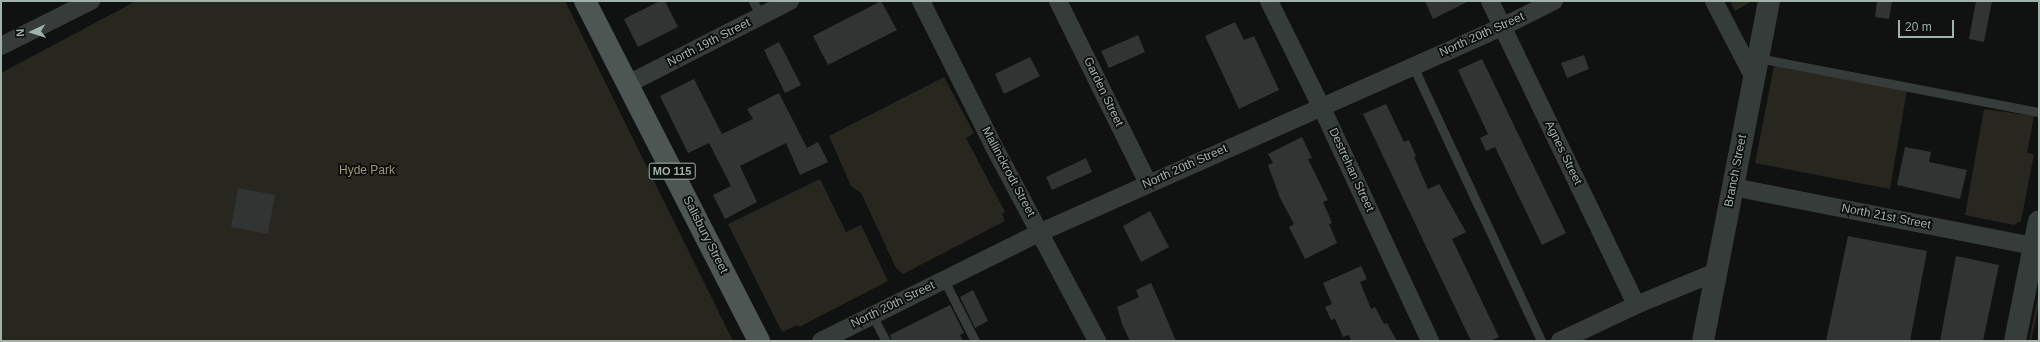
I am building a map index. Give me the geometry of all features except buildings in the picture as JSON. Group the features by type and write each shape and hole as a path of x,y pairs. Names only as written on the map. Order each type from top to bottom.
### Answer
{"main road":[{"name":"Salisbury Street","path":"585,1 759,341"}],"street":[{"path":"2,42 91,1"},
{"name":"North 19th Street","path":"628,84 757,9 790,1"},
{"name":"Mallinckrodt Street","path":"921,1 994,147 1097,341"},
{"name":"Garden Street","path":"1058,1 1148,183"},
{"name":"Destrehan Street","path":"1269,1 1321,106 1430,341"},
{"name":"Agnes Street","path":"1490,1 1636,305"},
{"name":"North 20th Street","path":"821,341 1040,232 1321,106 1502,27 1554,1"},
{"path":"1714,1 1755,67"},
{"name":"Branch Street","path":"1704,341 1755,67 1769,1"},
{"name":"North 21st Street","path":"1733,187 2037,246"},
{"path":"2015,341 2037,246 2039,221"},
{"path":"1560,341 1636,305 1716,272"}],"lane":[{"path":"1413,66 1541,341"},
{"path":"1755,67 2039,112"},
{"path":"944,280 975,341"},
{"path":"872,315 886,341"}],"green space":[{"name":"Hyde Park","path":"136,1 565,1 733,341 1,341 1,73"},
{"path":"1730,1 1752,1 1735,11"},
{"path":"1774,66 1907,90 1890,189 1755,163"},
{"path":"944,77 974,133 966,138 1005,212 1002,214 1005,221 903,274 896,268 861,193 851,186 829,136"},
{"path":"1984,109 2034,116 2027,153 2034,154 2021,221 2014,225 1965,215"},
{"path":"820,179 846,232 861,225 888,281 799,327 798,325 782,332 728,224"},
{"path":"2039,291 2039,304 2031,341 2029,341"}]}
